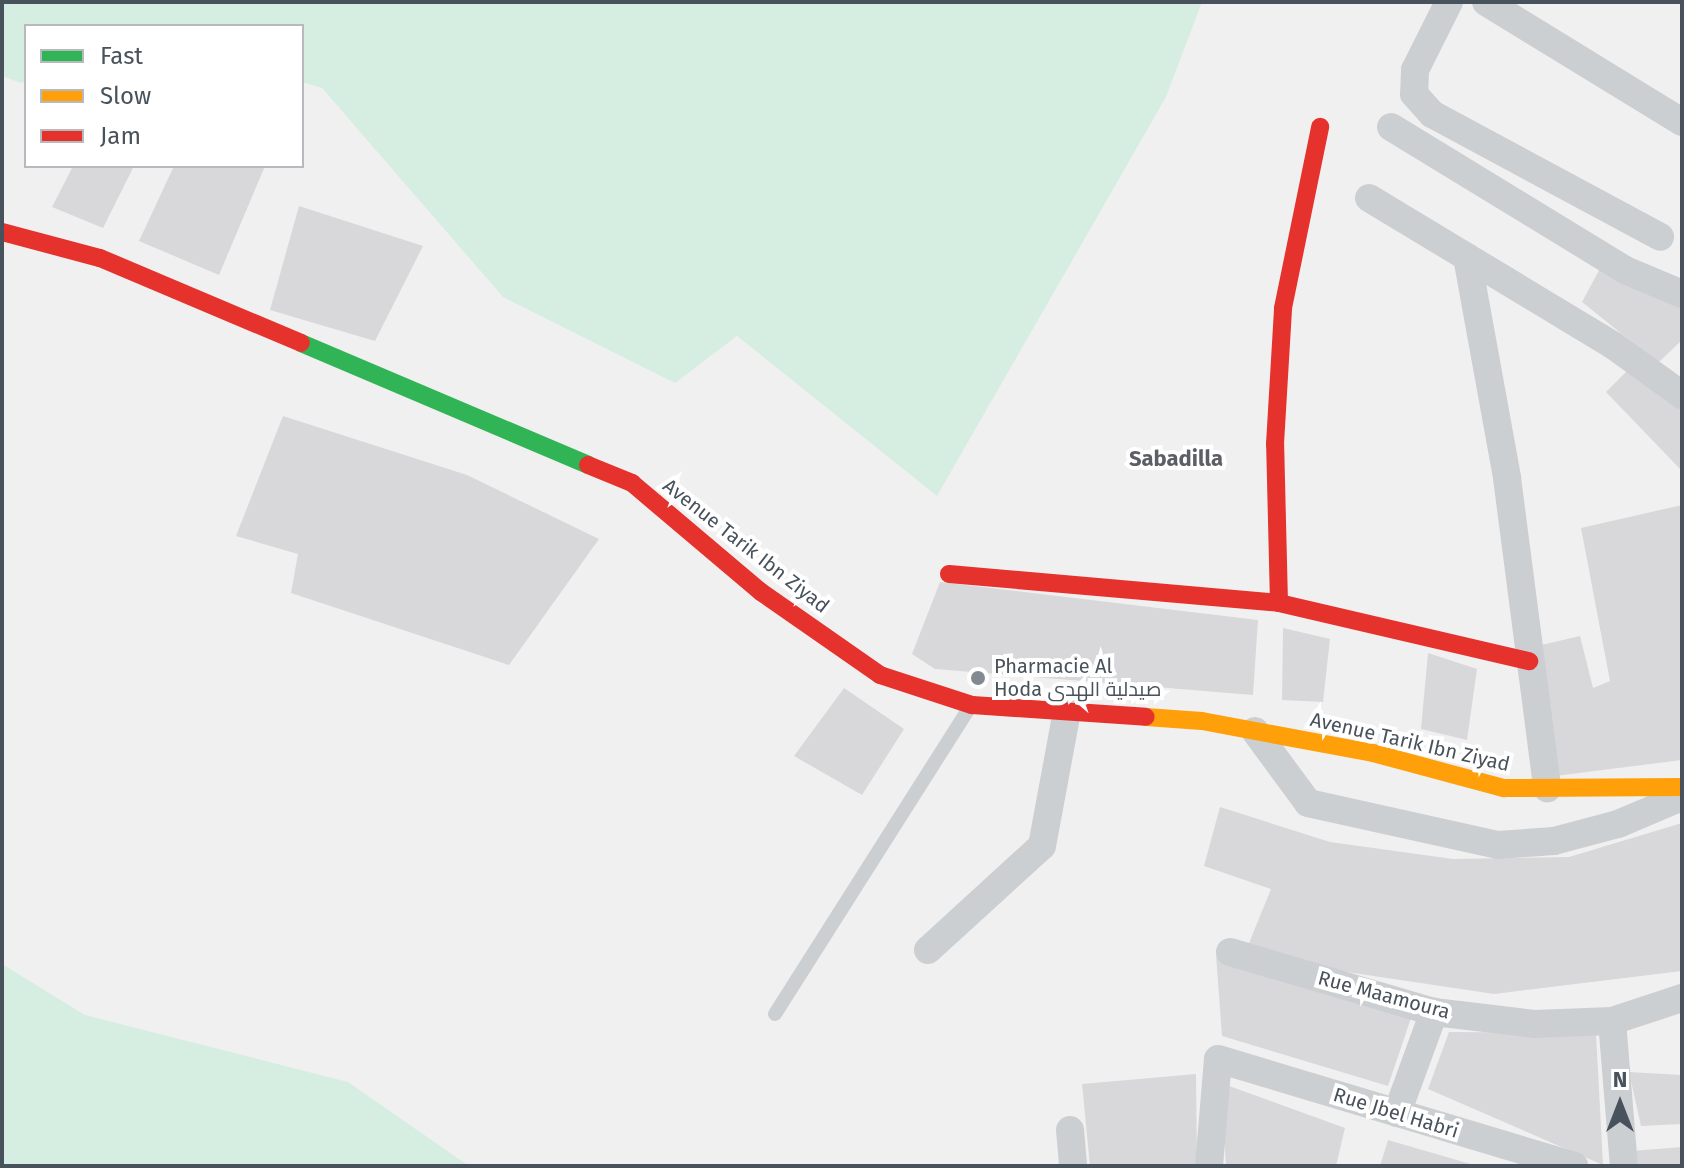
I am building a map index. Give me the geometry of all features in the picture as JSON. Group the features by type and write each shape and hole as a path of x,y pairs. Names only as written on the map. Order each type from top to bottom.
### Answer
{"street":[{"path":"1449,2 1415,70 1414,94 1432,114 1660,237"},
{"path":"1486,2 1682,122"},
{"path":"1279,603 1275,444 1283,308 1320,127"},
{"path":"1391,127 1625,270 1682,294"},
{"path":"1369,198 1614,346 1682,395"},
{"name":"Avenue Tarik Ibn Ziyad","path":"2,232 100,258 632,483 761,592 880,675 972,705 1202,721 1373,753 1504,788 1682,787"},
{"path":"1467,257 1507,478 1547,788"},
{"path":"949,574 1279,603 1529,661"},
{"path":"928,950 1042,846 1067,711"},
{"path":"1255,731 1308,803 1498,845 1554,841 1605,828 1682,797"},
{"name":"Rue Maamoura","path":"1230,952 1434,1012 1534,1024 1612,1021 1682,998"},
{"path":"1397,1113 1434,1012"},
{"path":"1612,1021 1624,1166"},
{"name":"Rue Jbel Habri","path":"1209,1166 1218,1059 1574,1166"},
{"path":"1070,1130 1073,1166"}],"lane":[{"path":"775,1014 972,705"}],"green space":[{"path":"2,2 1202,2 1166,97 937,496 737,336 675,383 503,297 322,88 304,83 304,24 24,24 24,82 2,76"},
{"path":"2,964 85,1015 348,1082 469,1166 2,1166"}],"building":[{"path":"72,168 133,168 103,228 52,207"},
{"path":"173,168 264,168 219,275 139,241"},
{"path":"299,206 423,246 375,341 270,310"},
{"path":"1603,263 1682,304 1682,340 1658,363 1582,302"},
{"path":"1629,369 1682,409 1682,471 1606,392"},
{"path":"283,416 467,475 599,539 509,665 291,593 298,554 236,536"},
{"path":"1682,505 1682,760 1555,776 1537,646 1580,636 1593,688 1610,681 1581,528"},
{"path":"940,582 1258,620 1253,695 935,669 912,654"},
{"path":"1283,628 1330,639 1323,702 1282,700"},
{"path":"1428,653 1477,669 1467,740 1421,729"},
{"path":"844,688 904,729 862,795 794,756"},
{"path":"1220,807 1330,842 1453,859 1569,857 1682,823 1682,971 1494,994 1340,971 1247,948 1271,889 1204,866"},
{"path":"1216,955 1411,1018 1388,1086 1222,1036"},
{"path":"1449,1032 1596,1033 1603,1165 1428,1089"},
{"path":"1629,1072 1682,1075 1682,1124 1641,1126"},
{"path":"1196,1074 1197,1166 1090,1166 1082,1084"},
{"path":"1221,1083 1345,1128 1336,1166 1226,1166"},
{"path":"1388,1140 1474,1165 1474,1166 1380,1166"},
{"path":"1682,1147 1682,1166 1634,1166 1631,1151"}],"traffic: fast":[{"path":"301,343 588,465"}],"traffic: slow":[{"path":"1146,717 1202,721 1373,753 1504,788 1682,787"}],"traffic: jam":[{"path":"1279,603 1275,444 1283,308 1320,127"},
{"path":"2,232 100,258 301,343"},
{"path":"588,465 632,483 761,592 880,675 972,705 1146,717"},
{"path":"949,574 1279,603 1529,661"}],"place":[{"name":"Pharmacie Al Hoda صيدلية الهدى","path":"978,678"}],"district":[{"name":"Sabadilla","path":"1176,459"}]}
